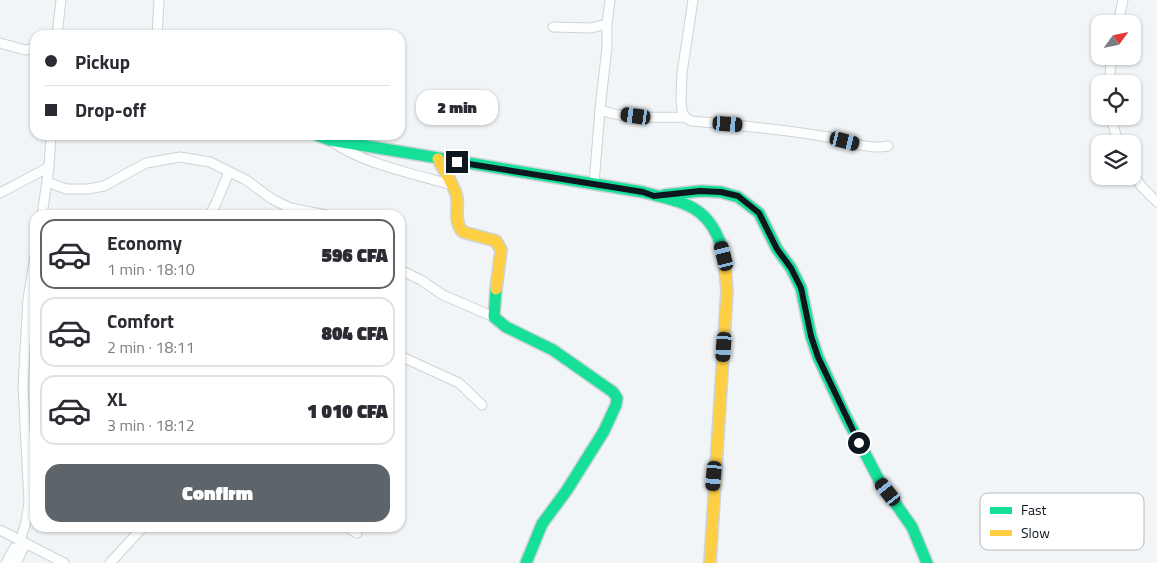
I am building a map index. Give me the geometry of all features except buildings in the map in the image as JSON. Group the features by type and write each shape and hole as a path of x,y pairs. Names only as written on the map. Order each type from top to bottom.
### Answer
{"street":[{"path":"57,30 61,0"},
{"path":"157,30 159,0"},
{"path":"594,184 610,0"},
{"path":"685,117 680,100 693,0"},
{"path":"1120,15 1123,0"},
{"path":"554,26 591,28 607,24"},
{"path":"0,43 25,50 30,49"},
{"path":"600,109 605,112 636,116 685,117 692,121 829,137 877,148 888,146"},
{"path":"43,210 51,140"},
{"path":"330,140 643,192 687,204 702,214 715,229 724,256 727,291 712,495 710,563"},
{"path":"330,140 342,149 369,160 452,186"},
{"path":"47,182 66,189 88,189 104,186 146,163 180,157 210,162 246,180 288,210"},
{"path":"438,159 457,196 456,215 459,228 463,232 496,241 501,250 494,300 494,317"},
{"path":"0,193 49,168"},
{"path":"213,210 229,172"},
{"path":"1141,185 1157,202"},
{"path":"654,196 700,191 721,192 738,196 759,213 777,249 791,268 801,288 811,336 818,357 865,456 878,480 912,527 927,563"},
{"path":"405,272 421,280 442,295 494,317 506,326 554,350 613,392 617,398 616,405 604,431 568,490 542,524 526,563"},
{"path":"16,563 22,545 29,502 23,386 30,287"},
{"path":"405,358 459,383 482,405"},
{"path":"0,530 22,545 64,563"},
{"path":"110,563 138,532"},
{"path":"6,563 14,548 22,545"}],"traffic: fast":[{"path":"330,140 643,192 670,199 682,203 701,214 716,233 722,248"},
{"path":"664,195 701,191 721,192 738,197 759,213 777,249 791,268 801,288 811,336 818,357 846,417 879,480 912,527 927,563"},
{"path":"496,289 494,317 506,327 553,350 613,392 617,398 616,405 604,431 567,490 542,524 526,563"}],"traffic: slow":[{"path":"438,159 456,194 457,220 460,228 463,232 496,241 501,250 496,289"},
{"path":"710,563 727,291 722,248"}],"route":[{"path":"457,162 643,192 654,196 700,191 721,192 738,196 747,202 759,213 777,249 791,268 801,288 811,336 818,357 859,443"}]}
